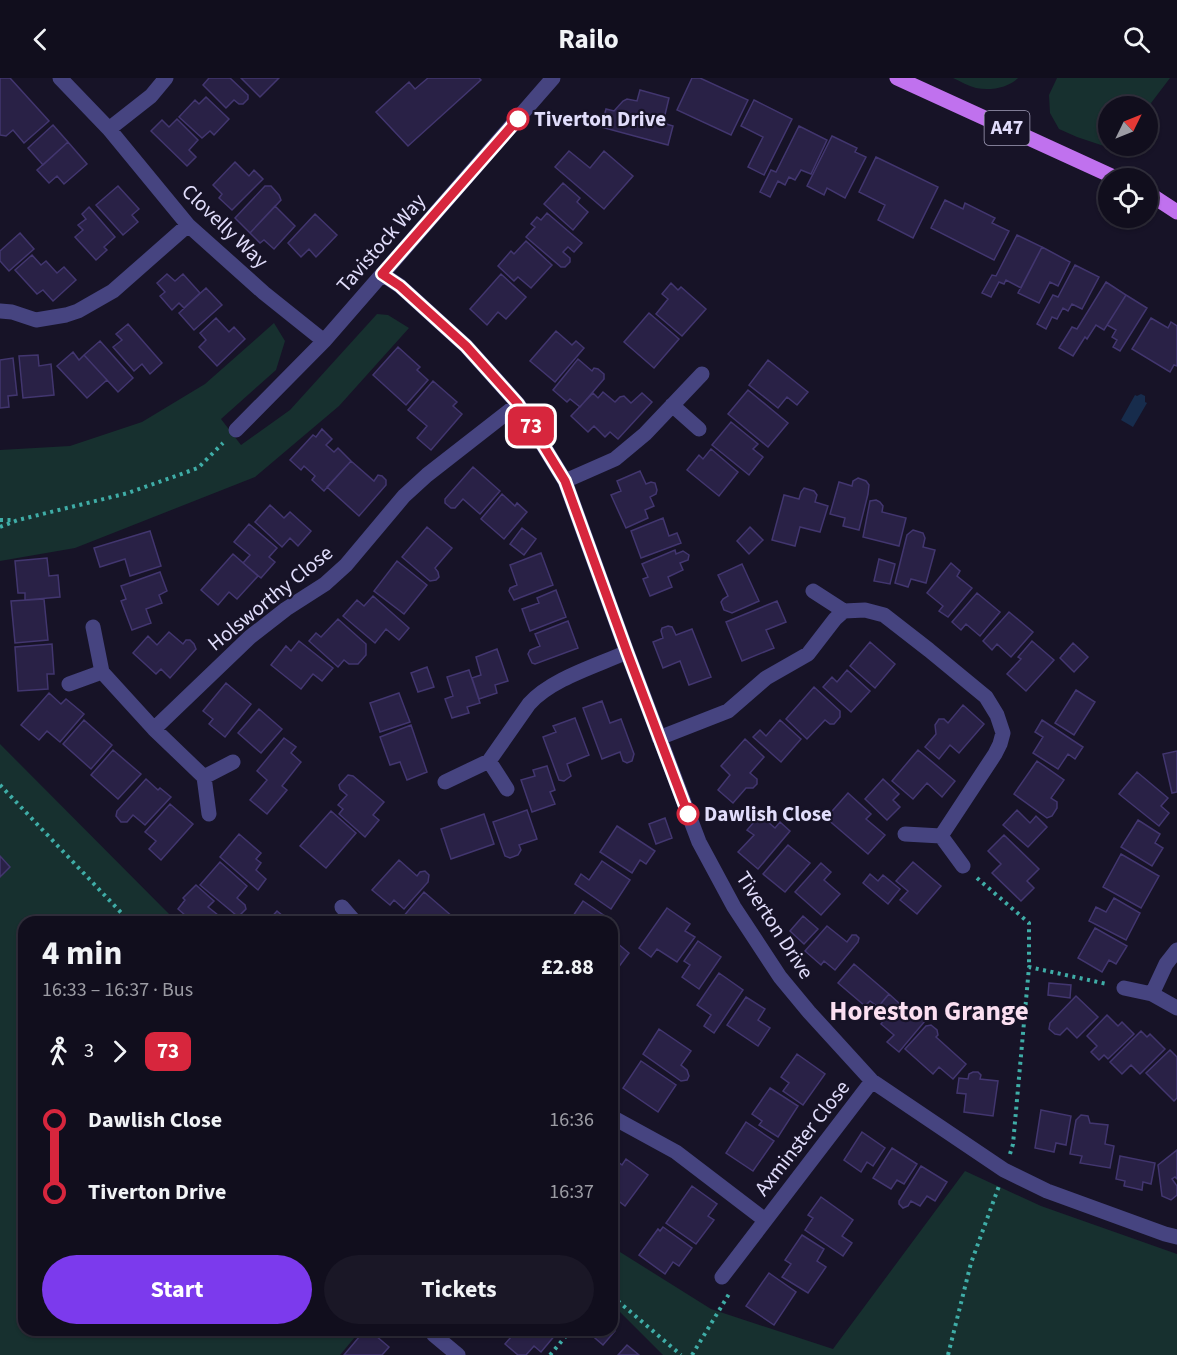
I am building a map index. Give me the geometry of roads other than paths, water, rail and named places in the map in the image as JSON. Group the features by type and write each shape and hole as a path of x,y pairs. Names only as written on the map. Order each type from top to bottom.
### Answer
{"main road":[{"name":"A47","path":"897,78 1098,170"},
{"path":"1158,200 1177,212"}],"street":[{"name":"Clovelly Way","path":"60,78 109,129 188,225 264,293 324,340"},
{"path":"109,129 151,96 166,78"},
{"name":"Tavistock Way","path":"236,430 324,340 553,78"},
{"path":"0,311 12,312 36,320 66,315 78,310 113,291 188,225"},
{"name":"Tiverton Drive","path":"382,274 400,286 466,346 518,404 565,481 699,842 734,907 780,976 809,1012 872,1081 1005,1170 1047,1191 1177,1237"},
{"path":"565,481 615,459 645,434 702,374"},
{"name":"Holsworthy Close","path":"154,729 250,637 286,609 325,584 346,565 404,496 427,475 518,404"},
{"path":"672,405 699,429"},
{"path":"813,591 844,610 865,610 884,615 986,697 997,716 1003,733 996,754 941,836"},
{"path":"659,738 728,711 766,678 808,654 844,610"},
{"path":"93,627 102,672 154,729 204,777 209,814"},
{"path":"445,782 489,761 535,697 549,686 627,652"},
{"path":"69,684 102,672"},
{"path":"489,761 507,789"},
{"path":"204,777 233,762"},
{"path":"905,834 941,836"},
{"path":"941,836 963,866"},
{"path":"342,907 350,916"},
{"path":"1152,994 1166,964 1177,950"},
{"path":"1124,988 1152,994 1177,1008"},
{"name":"Axminster Close","path":"722,1277 872,1081"},
{"name":"Axminster Close","path":"618,1120 676,1152 765,1220"},
{"path":"435,1336 458,1355"}],"water":[{"path":"1135,395 1145,396 1147,403 1133,427 1121,420"}],"place":[{"name":"Tiverton Drive","path":"518,119"},
{"name":"Dawlish Close","path":"688,814"}],"district":[{"name":"Horeston Grange","path":"929,1011"}]}
